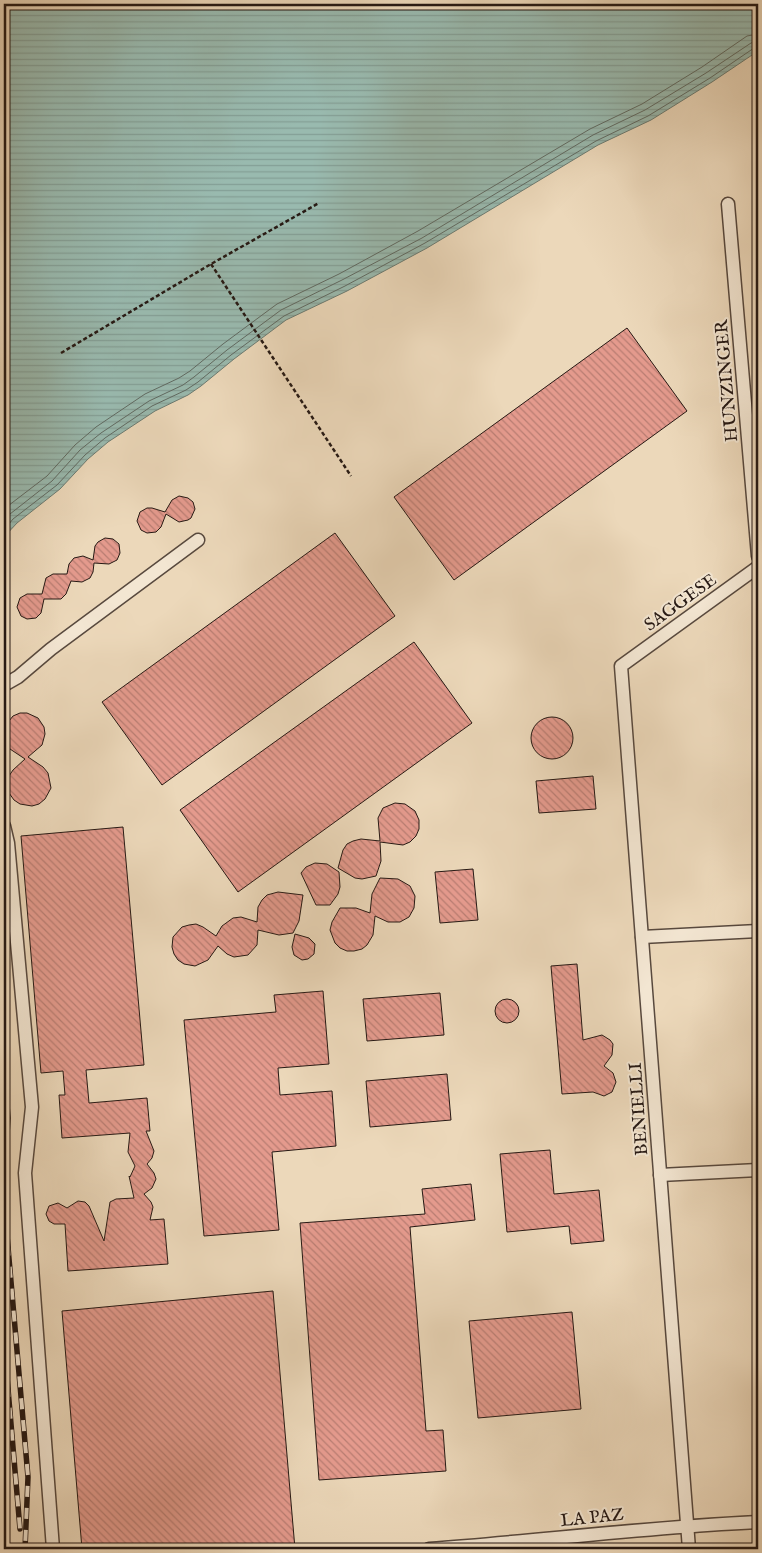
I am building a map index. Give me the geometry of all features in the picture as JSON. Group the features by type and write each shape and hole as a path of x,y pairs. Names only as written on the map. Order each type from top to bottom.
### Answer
{"street":[{"name":"HUNZINGER","path":"728,204 758,556"},
{"path":"4,685 18,677 51,649 198,540"},
{"name":"SAGGESE","path":"622,666 758,566"},
{"name":"BENIELLI","path":"622,666 689,1549"},
{"path":"4,826 8,843 32,1107 25,1173 53,1549"},
{"path":"642,937 758,931"},
{"path":"660,1175 758,1170"},
{"name":"LA PAZ","path":"429,1549 499,1547 687,1525 758,1522"}],"path":[{"path":"61,353 211,264 319,203"},
{"path":"211,264 352,476"}],"water":[{"path":"4,4 758,4 758,51 651,120 598,145 427,248 347,291 286,320 188,395 155,411 108,442 88,459 60,489 17,523 4,537"}],"building":[{"path":"627,328 687,411 454,580 394,497"},
{"path":"179,496 188,498 193,502 195,509 191,518 179,522 166,514 161,527 156,532 147,533 141,530 137,521 140,512 147,508 152,508 165,512 172,500"},
{"path":"335,533 395,616 162,785 102,702"},
{"path":"105,538 113,539 119,544 120,553 117,560 109,564 94,563 90,578 82,582 71,581 66,594 61,599 44,599 41,613 36,618 27,619 21,616 17,607 20,598 27,594 42,594 46,578 53,574 67,574 69,564 74,558 83,556 93,560 95,546"},
{"path":"414,642 472,723 238,892 180,810"},
{"path":"27,713 38,718 44,727 45,734 42,745 28,757 43,767 48,773 51,788 45,799 39,804 32,806 20,804 14,800 7,786 9,776 13,770 25,759 10,749 5,742 4,736 5,726 13,716"},
{"path":"556,717 564,720 570,726 573,738 570,750 564,756 548,759 540,756 534,750 531,734 534,726 540,720"},
{"path":"593,776 596,809 539,813 536,781"},
{"path":"395,803 405,804 415,811 419,820 419,829 416,836 410,842 403,845 380,842 381,861 376,876 362,879 355,878 338,868 343,850 347,844 361,839 380,841 378,818 383,808"},
{"path":"123,827 144,1065 86,1070 89,1103 147,1098 150,1131 146,1131 154,1151 152,1158 147,1164 156,1179 152,1188 144,1194 153,1207 150,1220 164,1219 168,1264 68,1271 65,1224 54,1224 49,1221 46,1214 49,1206 58,1203 67,1208 78,1201 85,1202 89,1206 104,1241 110,1202 116,1199 134,1198 129,1176 135,1166 128,1152 130,1133 62,1138 59,1095 65,1095 63,1071 41,1073 21,836"},
{"path":"315,863 327,864 339,872 340,887 338,894 330,905 316,905 301,873 306,867"},
{"path":"473,869 478,920 440,923 435,872"},
{"path":"380,878 398,879 410,886 415,896 414,908 409,917 400,922 388,922 375,916 373,935 367,945 362,949 354,951 340,948 335,943 330,930 340,908 356,908 370,913 372,894"},
{"path":"278,892 303,895 299,921 293,933 279,935 258,930 257,945 248,955 234,957 218,946 208,960 195,966 184,964 174,954 172,947 173,937 182,927 196,924 216,936 222,926 233,918 241,917 257,922 258,907 262,900 267,895"},
{"path":"295,934 309,938 315,944 314,954 308,959 302,960 294,955 292,947"},
{"path":"577,964 583,1040 602,1035 613,1044 612,1055 604,1066 613,1073 616,1082 612,1092 604,1096 593,1092 562,1094 551,966"},
{"path":"323,991 329,1064 278,1068 280,1095 332,1091 336,1146 272,1152 279,1230 204,1236 184,1020 276,1012 274,995"},
{"path":"440,993 444,1035 367,1041 363,999"},
{"path":"507,999 512,1000 518,1006 518,1016 512,1022 507,1023 502,1022 496,1016 495,1011 496,1006 502,1000"},
{"path":"447,1074 451,1120 370,1127 366,1081"},
{"path":"550,1150 554,1194 599,1190 604,1241 571,1244 569,1226 507,1232 500,1154"},
{"path":"471,1184 475,1220 410,1227 426,1431 443,1430 446,1471 319,1480 300,1223 425,1214 422,1189"},
{"path":"273,1291 295,1549 82,1549 62,1311"},
{"path":"572,1312 581,1409 478,1418 469,1321"}],"railway":[{"path":"4,1067 8,1118 4,1184"},
{"path":"4,1201 28,1477 25,1549"},
{"path":"4,1342 20,1529"}]}
